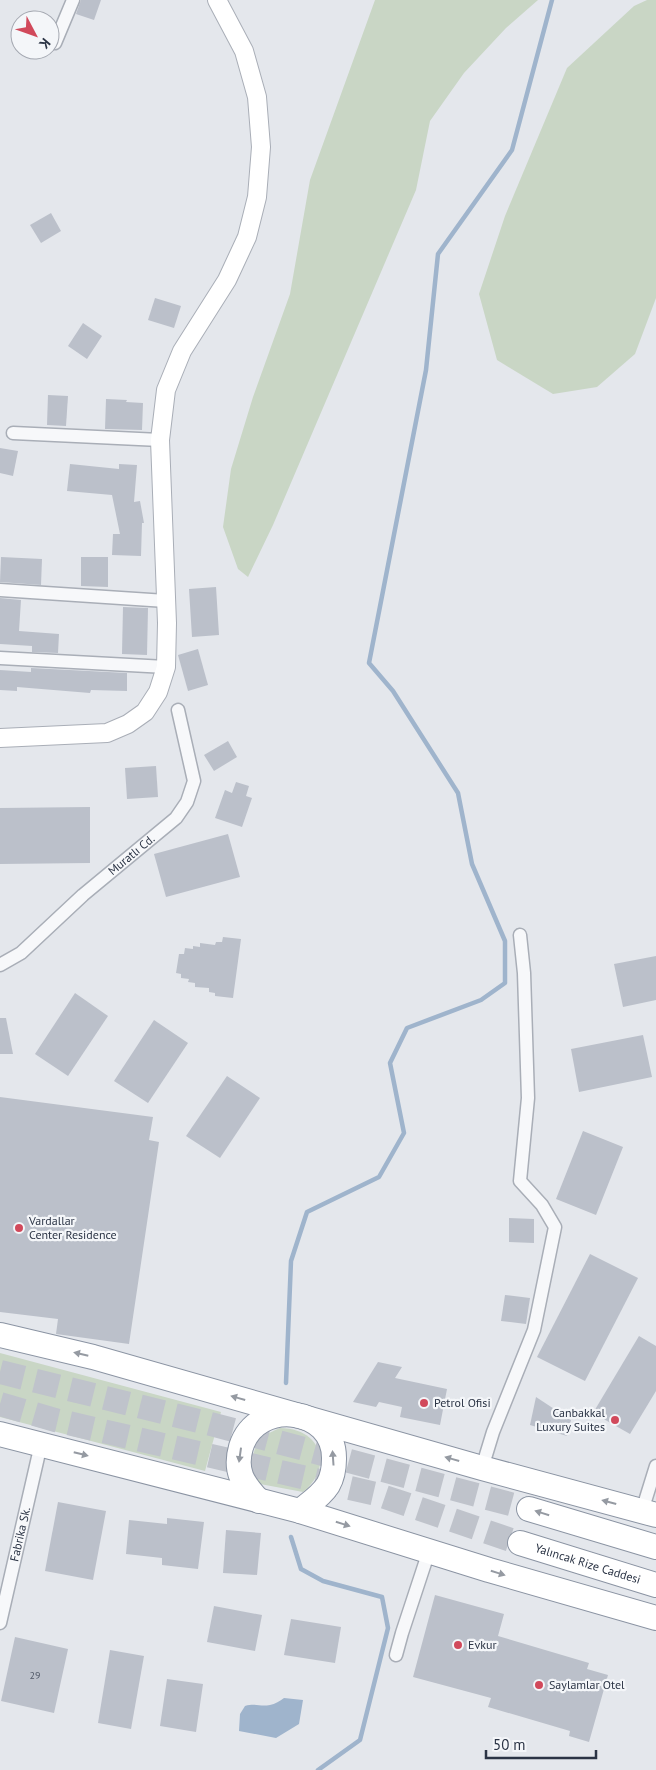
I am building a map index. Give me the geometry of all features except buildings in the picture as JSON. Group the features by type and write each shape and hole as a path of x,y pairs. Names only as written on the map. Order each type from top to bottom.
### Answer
{"highway":[{"path":"0,1335 93,1357 482,1468 649,1513"},
{"path":"259,1501 246,1487 239,1472 238,1455 244,1439 253,1426 267,1417 283,1413 301,1416 312,1421 323,1430 330,1442 334,1455 334,1469 328,1484 318,1497 300,1511"},
{"path":"0,1434 300,1511 555,1590 656,1618"},
{"path":"529,1509 656,1548"},
{"name":"Yalıncak Rize Caddesi","path":"520,1543 656,1585"}],"street":[{"path":"60,31 73,0"},
{"path":"0,738 107,733 128,724 145,712 158,692 166,667 166,601 160,440 166,390 182,350 227,280 247,237 257,196 260,147 257,97 244,51 217,0"},
{"path":"13,433 160,440"},
{"path":"0,590 166,601"},
{"path":"0,658 166,667"},
{"name":"Muratlı Cd.","path":"0,965 21,953 83,895 176,818 187,802 194,781 178,710"},
{"path":"482,1468 493,1432 534,1330 555,1227 542,1205 520,1181 528,1098 524,973 520,935"},
{"name":"Fabrika Sk.","path":"0,1623 41,1444"},
{"path":"649,1513 656,1466"},
{"path":"396,1655 429,1551"}],"green space":[{"path":"375,0 538,0 506,28 464,73 430,121 416,190 273,525 248,577 238,569 223,527 231,469 253,397 290,294 310,180"},
{"path":"647,0 656,0 656,298 635,354 597,387 553,394 497,360 479,294 505,216 567,68 634,6"},
{"path":"0,1353 221,1412 205,1471 0,1417"},
{"path":"280,1428 305,1434 318,1451 320,1461 318,1471 313,1482 303,1492 260,1484 256,1475 253,1457 258,1443 271,1432"}],"water":[{"path":"284,1698 303,1700 299,1724 276,1738 239,1731 240,1714 245,1706 270,1705"}],"waterway":[{"path":"286,1383 291,1261 307,1212 379,1177 404,1133 390,1063 407,1028 481,1000 505,983 505,941 472,864 458,793 393,691 369,663 426,370 438,254 512,150 552,0"},
{"path":"291,1537 301,1569 323,1581 382,1597 388,1628 360,1740 318,1770"}],"tunnel":[{"path":"0,1372 207,1423 529,1509"},
{"path":"0,1404 55,1420 376,1494 520,1543"}],"place":[{"name":"Vardallar Center Residence","path":"19,1228"},
{"name":"Petrol Ofisi","path":"424,1403"},
{"name":"Canbakkal Luxury Suites","path":"615,1420"},
{"name":"Evkur","path":"458,1645"},
{"name":"Saylamlar Otel","path":"539,1685"}]}
